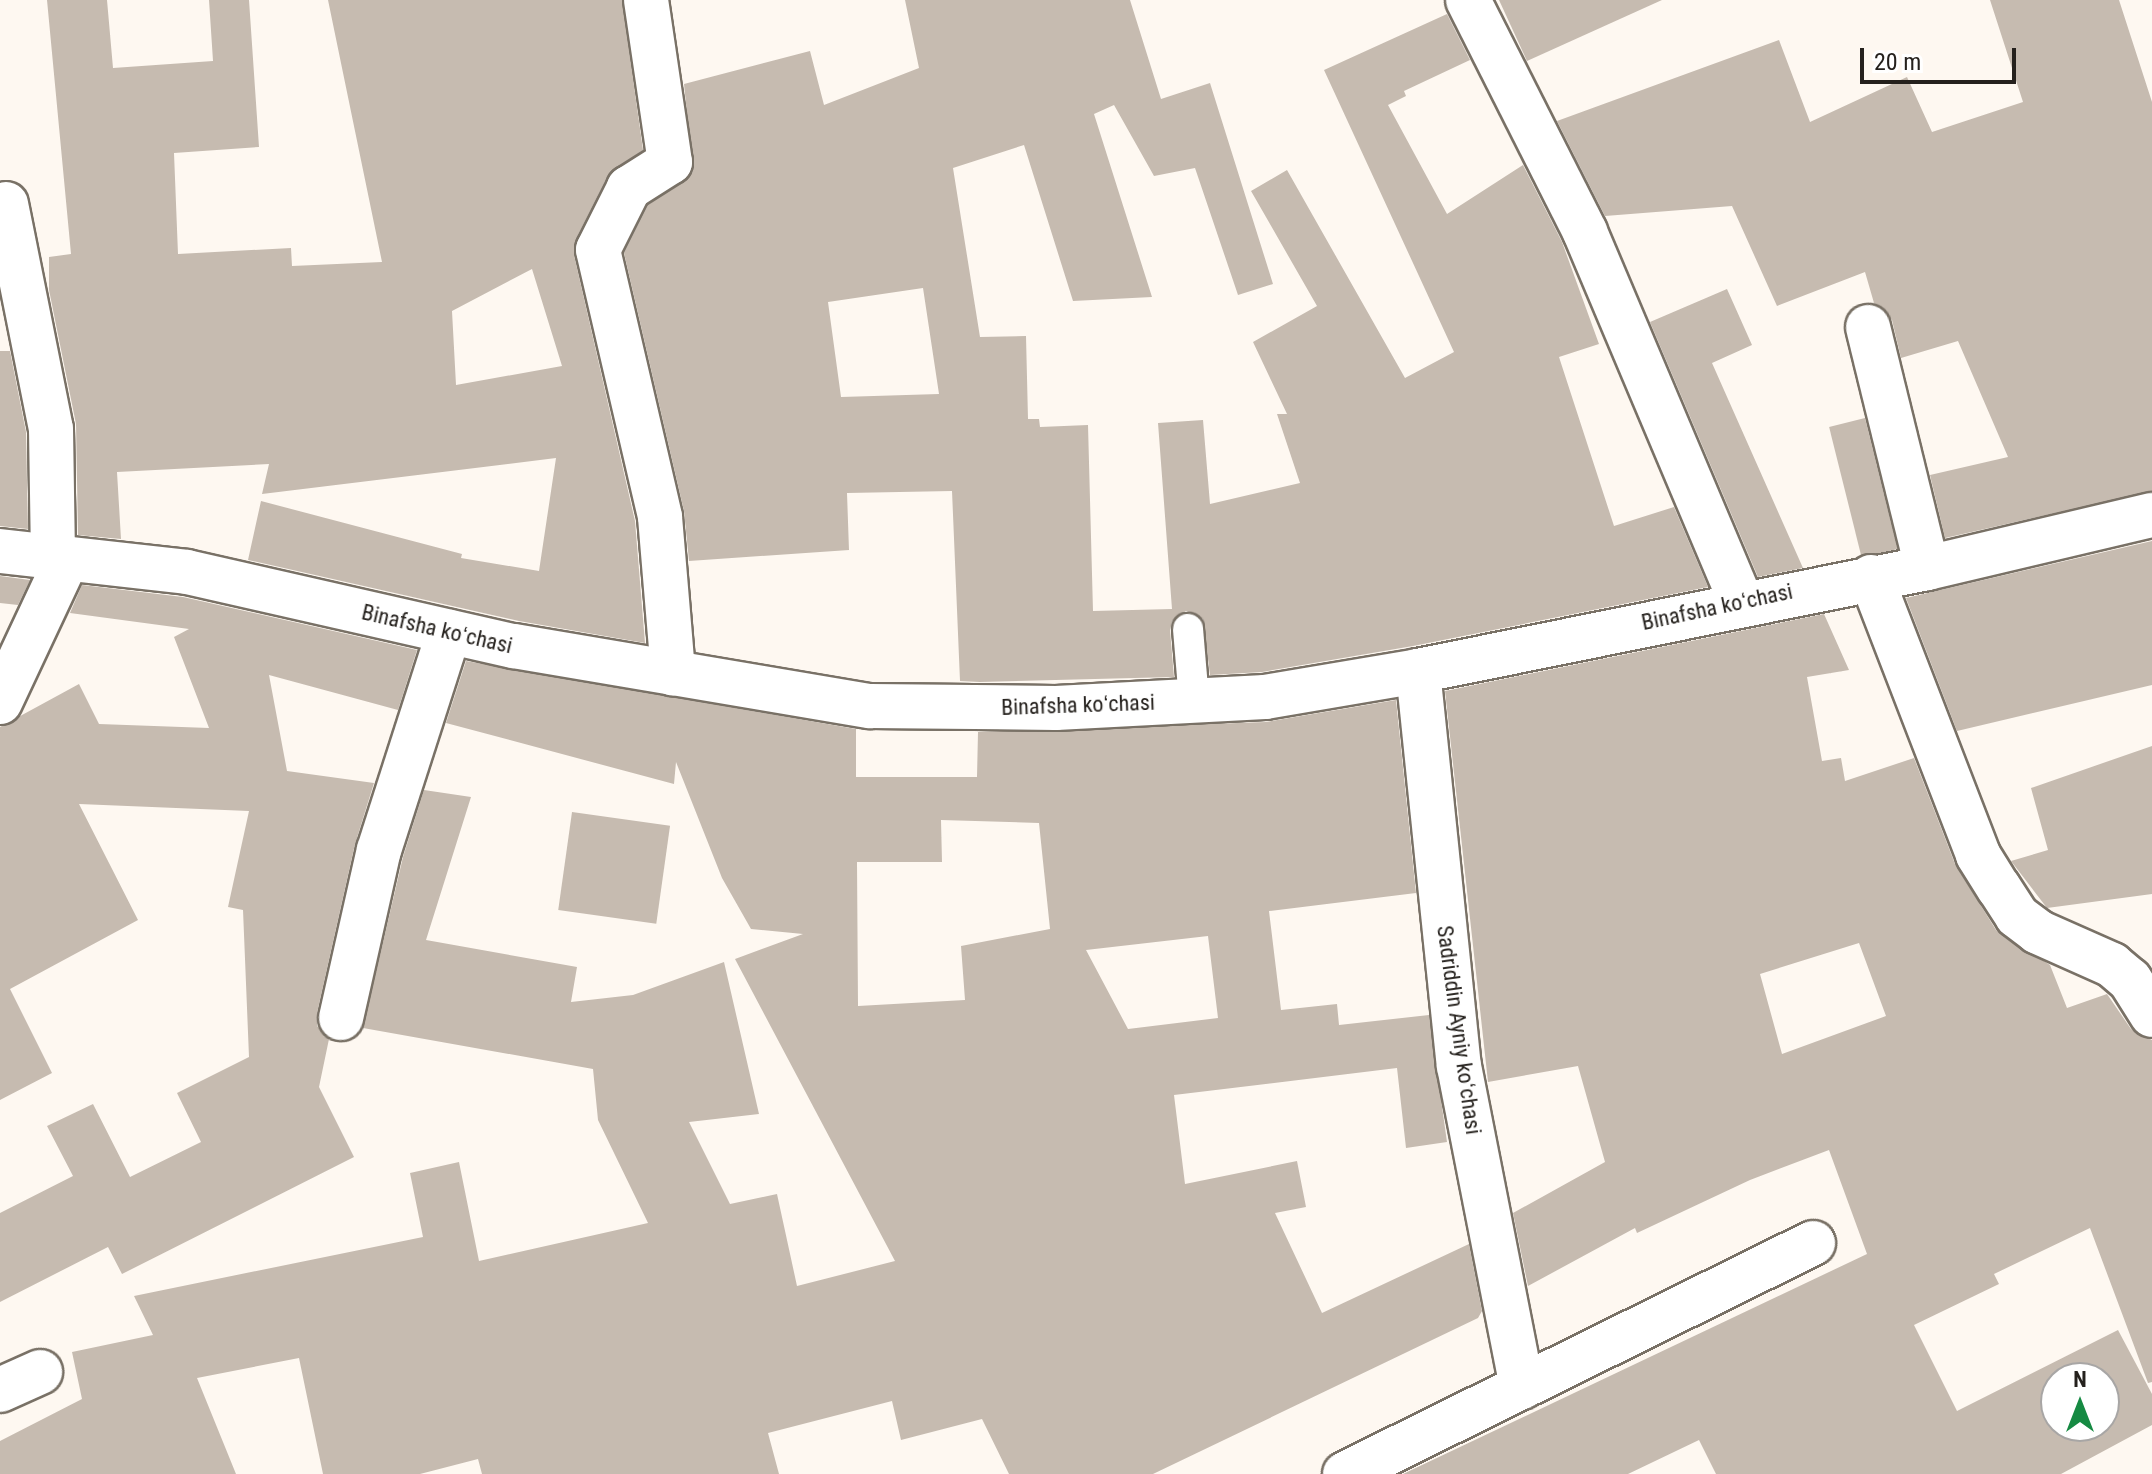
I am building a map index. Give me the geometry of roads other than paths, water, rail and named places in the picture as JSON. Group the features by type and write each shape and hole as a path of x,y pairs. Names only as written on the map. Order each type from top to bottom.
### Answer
{"street":[{"path":"646,0 670,162 629,188 598,250 660,517 673,673"},
{"path":"1468,0 1585,232 1741,602"},
{"path":"0,702 60,558 51,429 6,204"},
{"path":"1868,327 1927,568"},
{"name":"Binafsha koʻchasi","path":"0,551 187,572 449,632 870,706 1056,708 1265,697 1418,671 1741,602 1927,568 2152,515"},
{"path":"1871,577 1978,855 1999,888 2017,916 2038,932 2112,965 2130,980 2152,1015"},
{"path":"341,1018 379,850 449,632"},
{"name":"Sadriddin Ayniy koʻchasi","path":"1418,671 1459,1066 1522,1387"},
{"path":"1345,1474 1813,1243"},
{"path":"0,1390 40,1372"}],"lane":[{"path":"1188,629 1194,701"}]}
